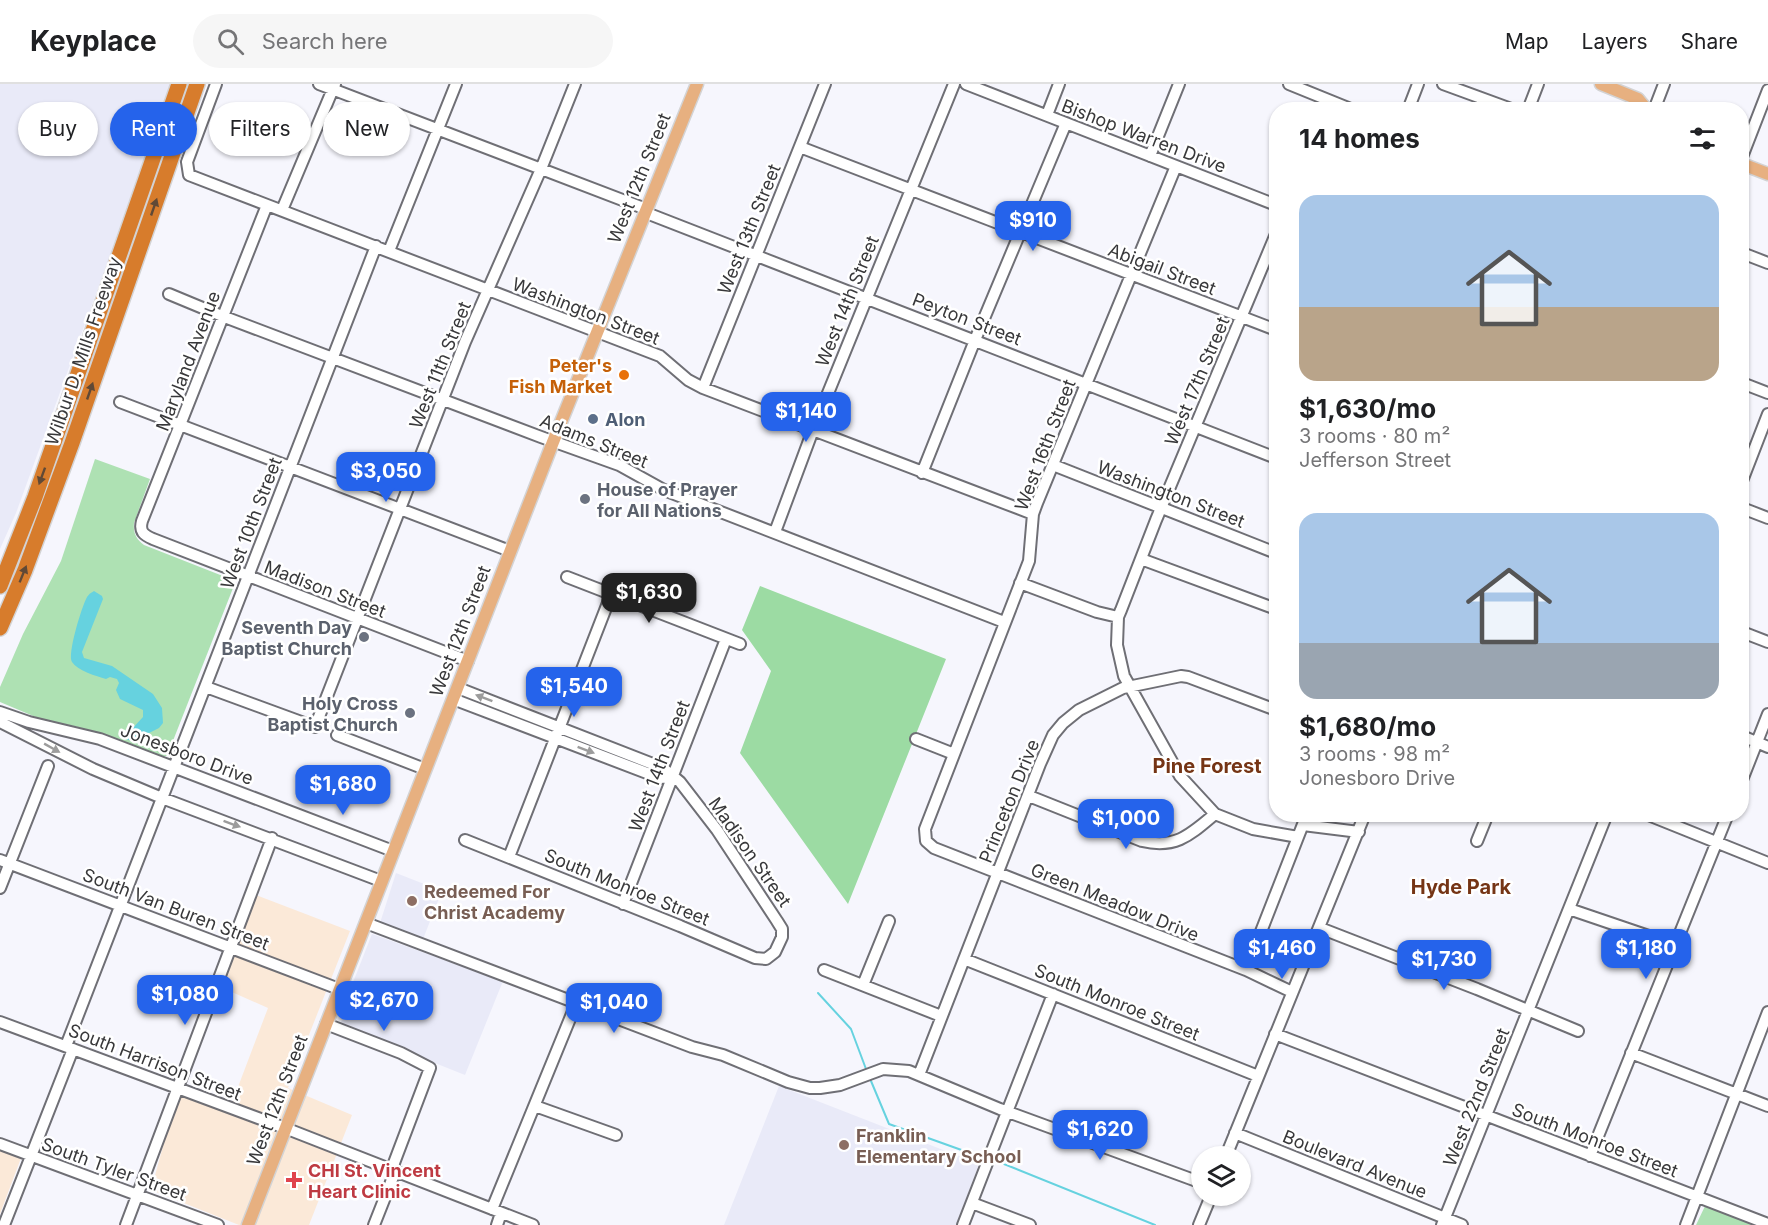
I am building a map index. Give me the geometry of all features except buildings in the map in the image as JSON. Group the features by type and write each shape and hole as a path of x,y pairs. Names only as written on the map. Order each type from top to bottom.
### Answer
{"highway":[{"name":"Wilbur D. Mills Freeway","path":"0,585 38,486 179,84"},
{"name":"Wilbur D. Mills Freeway","path":"0,628 25,570 72,443 197,84"}],"main road":[{"name":"West 12th Street","path":"248,1225 510,551 697,84"},
{"path":"1601,84 1640,102"},
{"path":"1749,167 1768,174"}],"street":[{"name":"Washington Street","path":"216,84 187,162 189,175 660,356 688,381 703,388 1033,514"},
{"name":"Peyton Street","path":"320,84 334,86 438,130 1269,455"},
{"path":"388,251 456,84"},
{"name":"West 11th Street","path":"206,687 315,727 442,399 575,84"},
{"name":"West 13th Street","path":"703,388 825,84"},
{"name":"West 14th Street","path":"775,532 813,430 954,84"},
{"name":"Bishop Warren Drive","path":"966,84 1269,202"},
{"path":"1047,115 1059,84"},
{"path":"1150,156 1179,84"},
{"path":"1411,102 1418,84"},
{"path":"1443,84 1492,102"},
{"path":"1531,102 1538,84"},
{"path":"1657,102 1664,84"},
{"path":"1294,85 1323,102"},
{"path":"282,210 334,86"},
{"path":"1749,139 1768,90"},
{"path":"922,473 1066,123"},
{"name":"Abigail Street","path":"800,147 1269,327"},
{"name":"West 16th Street","path":"926,841 925,829 1029,561 1033,514 1176,166"},
{"name":"Maryland Avenue","path":"141,529 267,205"},
{"name":"West 10th Street","path":"4,1225 121,905 376,246"},
{"name":"West 17th Street","path":"1118,617 1269,251"},
{"path":"1749,256 1768,263"},
{"name":"Adams Street","path":"169,294 553,442 619,465 664,490 1004,622"},
{"path":"1749,386 1768,393"},
{"path":"120,402 510,551"},
{"path":"1749,463 1768,414"},
{"name":"Washington Street","path":"1053,465 1269,550"},
{"path":"1749,511 1768,518"},
{"name":"Madison Street","path":"141,529 144,536 468,661"},
{"path":"1141,559 1269,606"},
{"path":"567,577 740,644"},
{"path":"1020,583 1097,612 1118,617 1118,654 1124,676 1180,776 1215,814 1253,829 1298,837"},
{"path":"509,857 611,595"},
{"path":"1749,635 1768,642"},
{"name":"West 14th Street","path":"623,904 726,639"},
{"name":"Princeton Drive","path":"920,1075 941,1016 1051,739 1063,723 1079,710 1118,690 1181,676 1269,707"},
{"path":"455,694 557,733 660,778 672,777"},
{"name":"Jonesboro Drive","path":"0,712 29,722 100,739 393,851"},
{"path":"1749,762 1768,714"},
{"path":"0,722 75,761 162,798 381,881"},
{"path":"337,735 425,769"},
{"path":"916,739 954,754"},
{"path":"1749,739 1768,747"},
{"path":"0,888 5,862 48,766"},
{"name":"Madison Street","path":"672,777 680,782 717,830 782,929 782,937 775,952"},
{"path":"1029,795 1142,841 1155,844 1183,839 1215,814"},
{"path":"1246,970 1304,822"},
{"path":"1312,822 1359,832"},
{"path":"1230,1146 1362,822"},
{"path":"1477,842 1485,822"},
{"name":"West 22nd Street","path":"1444,1221 1604,822"},
{"path":"1666,822 1768,863"},
{"path":"1590,1156 1725,822"},
{"path":"126,1225 272,838"},
{"name":"South Monroe Street","path":"465,840 755,958 766,959 775,952"},
{"name":"Green Meadow Drive","path":"926,841 934,848 1246,970 1292,992"},
{"name":"South Van Buren Street","path":"5,862 339,989"},
{"path":"1569,909 1675,945"},
{"path":"864,985 889,921"},
{"path":"366,923 692,1047 723,1055 799,1086 830,1087 891,1068 920,1075 1007,1111 1191,1179"},
{"path":"1320,928 1578,1031"},
{"name":"South Monroe Street","path":"964,959 1258,1076"},
{"path":"824,970 941,1016"},
{"path":"963,1225 1053,994"},
{"path":"497,1225 497,1211 535,1106 576,1004"},
{"path":"1686,1225 1768,1012"},
{"name":"South Harrison Street","path":"0,1022 285,1128 533,1225"},
{"path":"326,1024 401,1053 430,1068 393,1163 393,1177 374,1225"},
{"name":"South Monroe Street","path":"1275,1034 1768,1224"},
{"path":"1631,1053 1768,1106"},
{"path":"535,1106 616,1135"},
{"name":"Boulevard Avenue","path":"1235,1133 1444,1221 1462,1225"},
{"name":"South Tyler Street","path":"0,1144 218,1225"},
{"path":"972,1203 1030,1225"},
{"path":"1199,1225 1207,1206"}],"shaded area":[{"path":"0,84 170,84 164,102 110,102 110,156 145,156 16,513 0,549"},
{"name":"Redeemed For Christ Academy","path":"396,873 442,891 423,939 380,923"},
{"path":"251,893 350,931 288,1088 352,1115 309,1225 239,1225 151,1190 179,1088 230,1108 268,1008 216,985"},
{"path":"372,934 503,981 465,1075 340,1025 342,1020 339,1018"},
{"name":"Franklin Elementary School","path":"779,1086 979,1164 956,1225 724,1225"},
{"path":"0,1150 21,1158 0,1214"}],"green space":[{"path":"95,459 150,479 134,523 135,533 141,543 233,580 235,583 167,756 160,756 78,727 38,718 0,702 0,687 23,634 61,561"},
{"path":"760,586 946,659 848,904 740,753 771,671 742,630"},
{"path":"1706,1204 1758,1225 1696,1225"}],"water":[{"path":"94,591 103,599 82,652 84,658 112,666 153,694 162,708 163,723 159,728 147,734 140,744 126,739 143,717 143,710 120,699 116,690 119,683 117,679 92,675 72,662 73,640 79,619 87,597"}],"waterway":[{"path":"818,993 851,1029 866,1069"},
{"path":"871,1081 889,1124 981,1157"},
{"path":"994,1160 1155,1225"}],"place":[{"name":"Peter's Fish Market","path":"624,375"},
{"name":"Alon","path":"593,419"},
{"name":"House of Prayer for All Nations","path":"585,499"},
{"name":"Seventh Day Baptist Church","path":"364,637"},
{"name":"Holy Cross Baptist Church","path":"410,713"},
{"name":"Redeemed For Christ Academy","path":"412,901"},
{"name":"Franklin Elementary School","path":"844,1145"},
{"name":"CHI St. Vincent Heart Clinic","path":"294,1180"}],"district":[{"name":"Pine Forest","path":"1207,766"},
{"name":"Hyde Park","path":"1461,887"}]}
